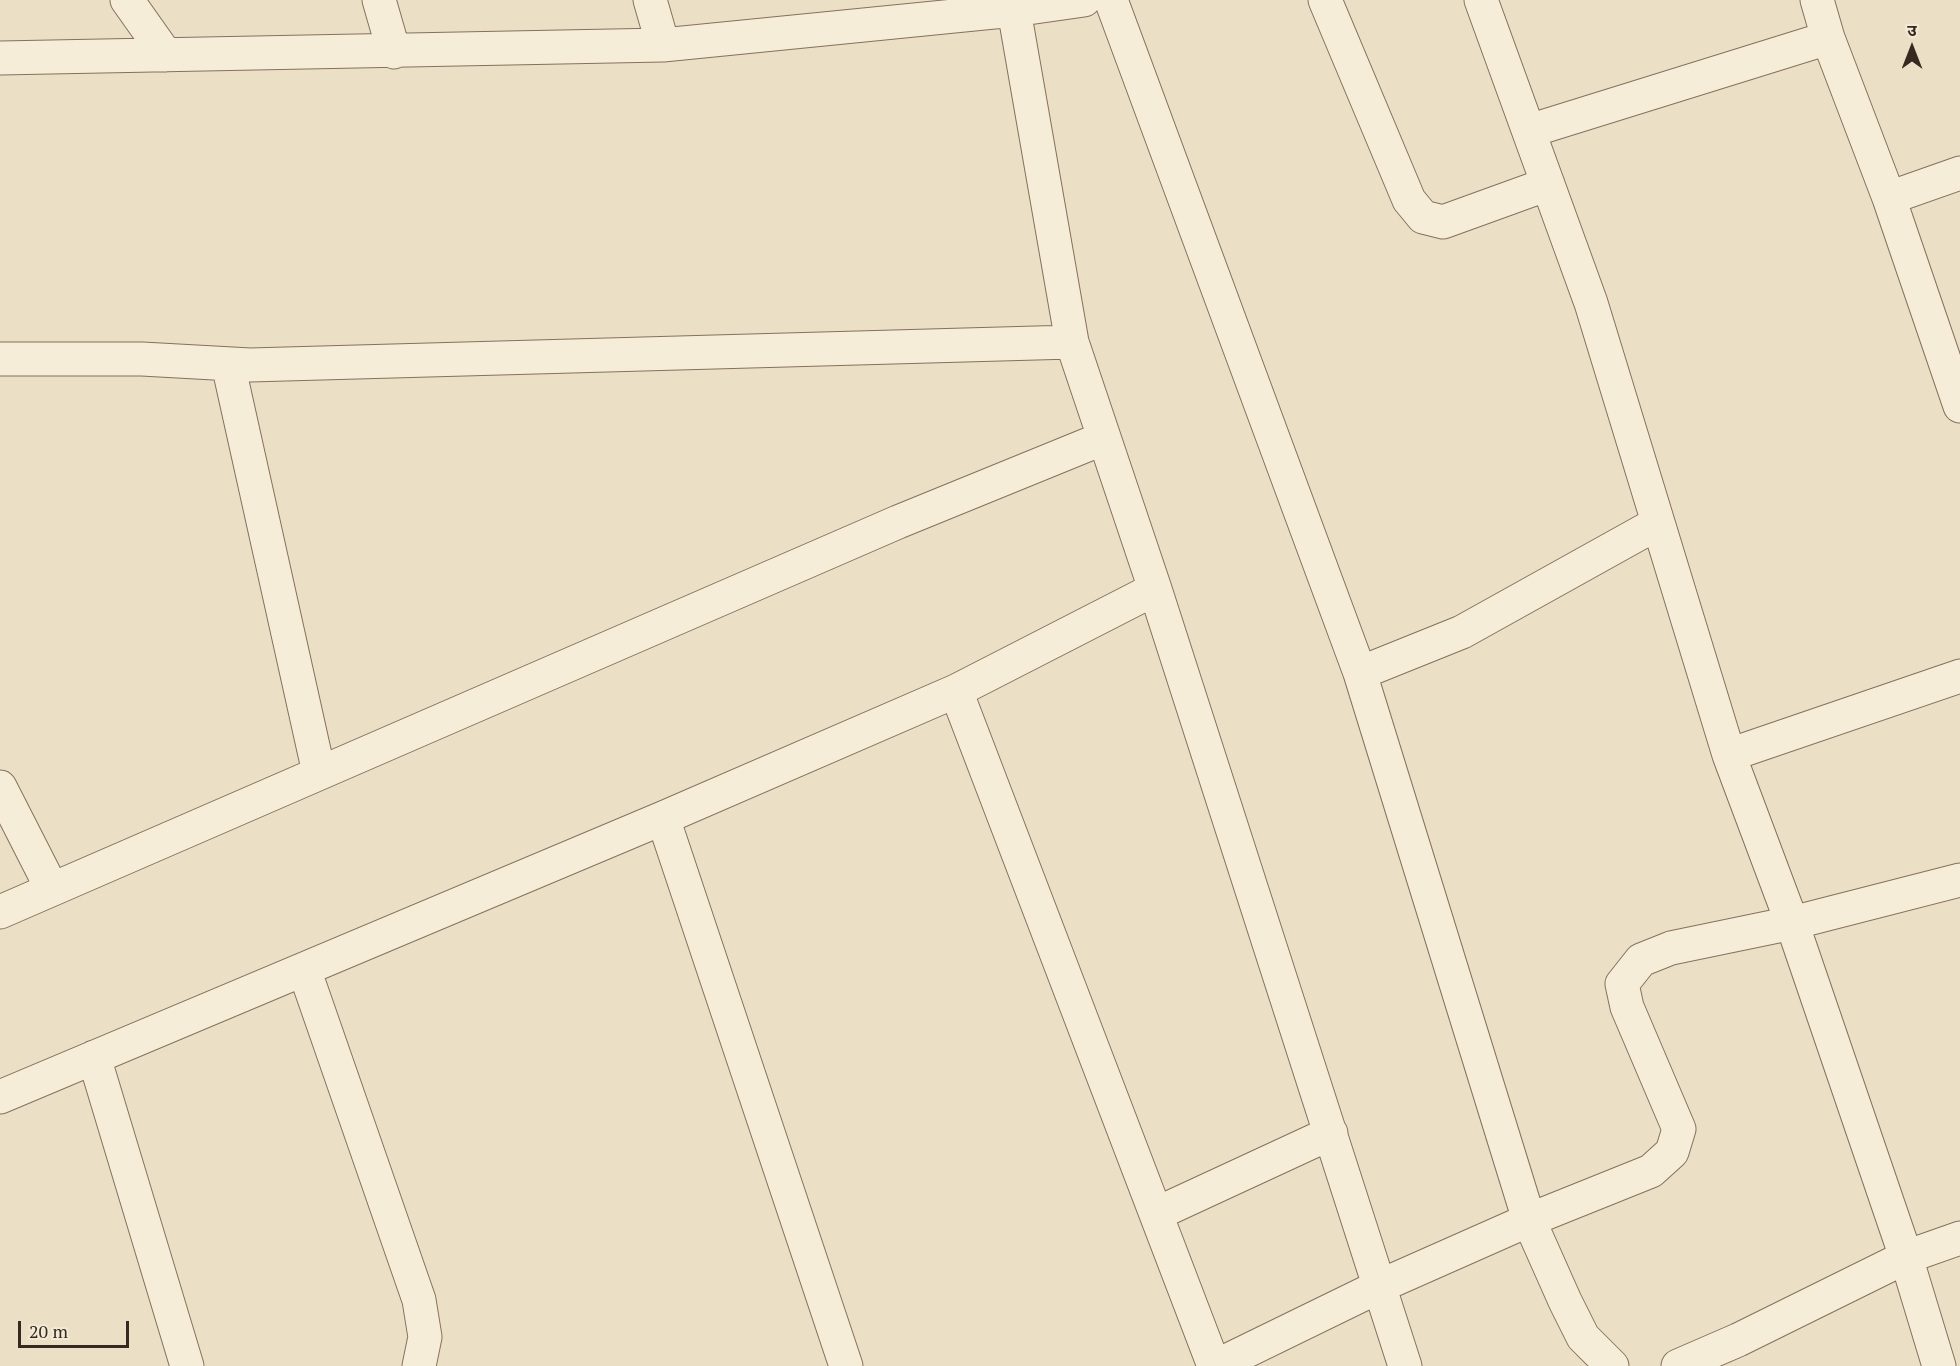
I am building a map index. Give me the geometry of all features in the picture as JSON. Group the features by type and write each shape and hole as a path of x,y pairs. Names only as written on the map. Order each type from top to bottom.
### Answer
{"street":[{"path":"127,0 166,55"},
{"path":"379,0 394,52"},
{"path":"650,0 663,45"},
{"path":"0,57 394,52 663,45 1014,10 1084,0"},
{"path":"1111,0 1360,673 1529,1220 1583,1337 1612,1366"},
{"path":"1324,0 1409,200 1423,217 1443,222 1548,184"},
{"path":"1481,0 1591,303 1729,755 1792,923 1906,1257 1939,1366"},
{"path":"1817,0 1828,38 1889,198 1960,406"},
{"path":"1014,10 1072,342 1155,589 1405,1366"},
{"path":"1529,131 1828,38"},
{"path":"1889,198 1960,173"},
{"path":"0,358 142,358 228,364 285,364 1072,342"},
{"path":"228,364 320,773"},
{"path":"0,912 898,522 1104,438"},
{"path":"1360,673 1462,632 1658,523"},
{"path":"0,1097 663,818 956,691 1155,589"},
{"path":"1729,755 1960,676"},
{"path":"956,691 1215,1366 1380,1286 1529,1220 1651,1171 1672,1152 1679,1128 1627,1007 1622,984 1641,960 1671,948 1792,923 1960,880"},
{"path":"0,787 52,889"},
{"path":"663,818 846,1366"},
{"path":"304,969 419,1300 425,1337 419,1366"},
{"path":"94,1057 187,1366"},
{"path":"1156,1214 1331,1133"},
{"path":"1678,1366 1738,1340 1906,1257 1960,1238"}]}
